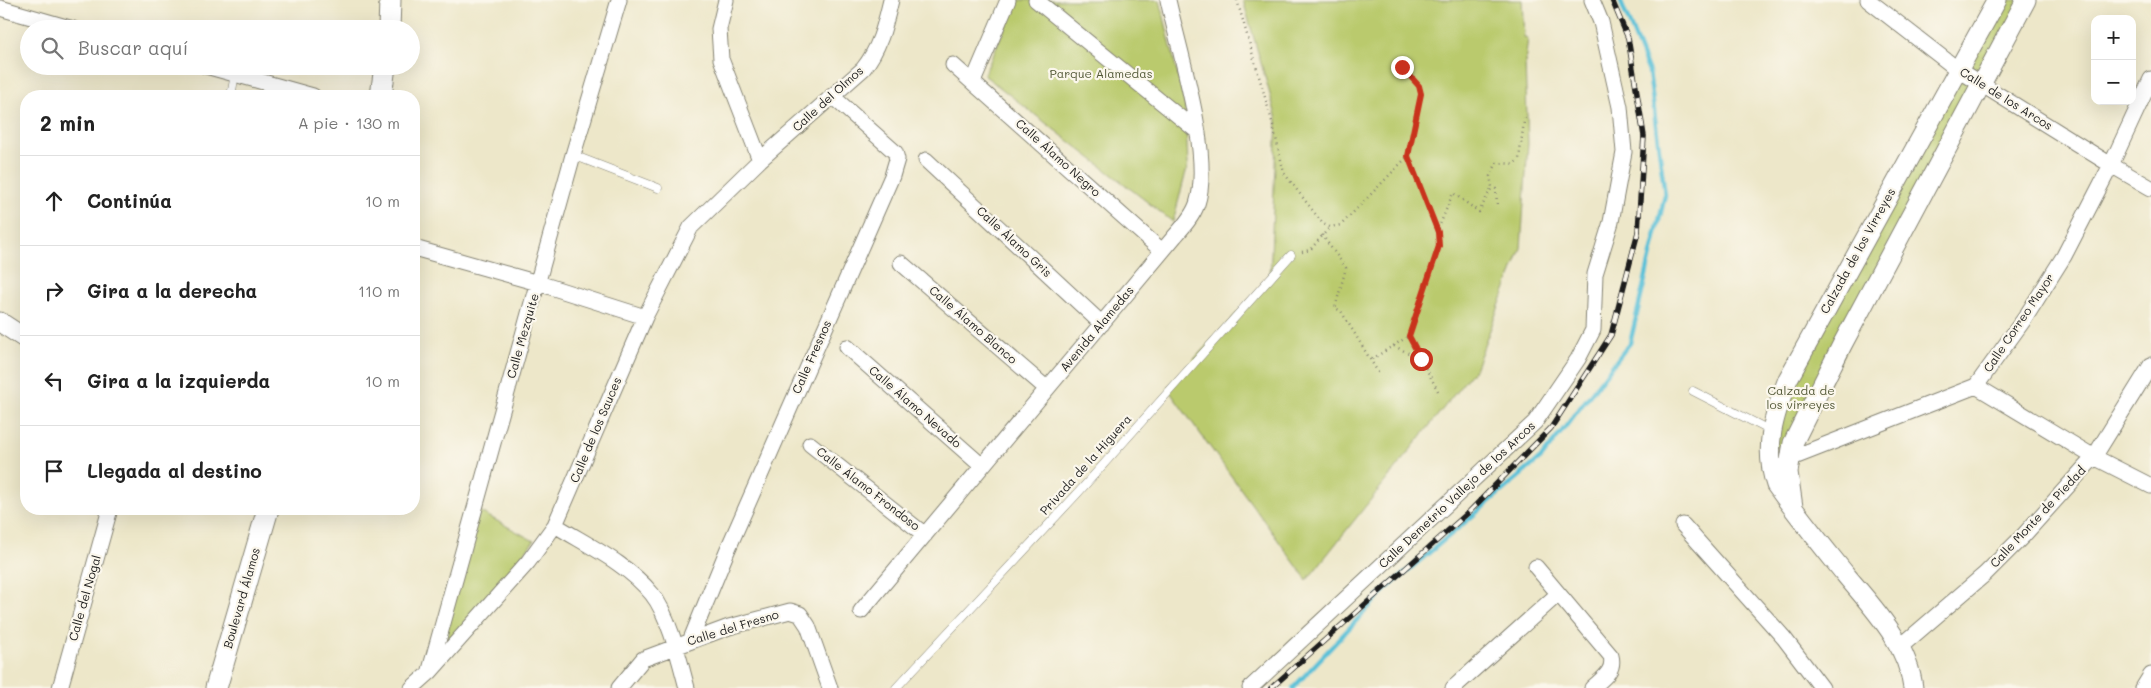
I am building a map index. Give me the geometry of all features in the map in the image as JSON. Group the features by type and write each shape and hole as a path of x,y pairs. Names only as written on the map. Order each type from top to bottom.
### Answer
{"main road":[{"path":"389,20 390,0"},
{"path":"382,90 384,75"},
{"name":"Boulevard Álamos","path":"216,688 266,515"}],"street":[{"name":"Calle Mezquite","path":"430,672 473,511 619,0"},
{"path":"726,0 720,29 721,59 760,160"},
{"name":"Calle del Olmos","path":"760,160 863,69 874,56 880,43 892,0"},
{"path":"973,82 1008,0"},
{"path":"1036,0 1198,132"},
{"name":"Avenida Alamedas","path":"861,610 1046,388 1102,324 1186,222 1196,205 1200,185 1198,132 1168,0"},
{"name":"Calle Demetrio Vallejo de los Arcos","path":"1250,688 1535,422 1578,359 1593,330 1595,274 1611,222 1624,152 1620,107 1602,22 1592,0"},
{"name":"Calle de los Arcos","path":"1868,0 1957,69 2151,188"},
{"name":"Calzada de los Virreyes","path":"1914,688 1900,647 1883,621 1776,485 1771,470 1771,431 1775,412 1788,379 1957,69 1997,0"},
{"path":"1794,510 1788,459 1793,443 1842,345 2026,0"},
{"path":"0,8 42,20"},
{"name":"Calle Álamo Negro","path":"953,65 1162,251"},
{"path":"239,75 292,90"},
{"name":"Calle Correo Mayor","path":"1788,459 1976,386 2026,318 2064,256 2111,165 2151,78"},
{"name":"Calle Fresnos","path":"691,639 727,551 892,176 897,159 895,152 832,96"},
{"name":"Calle de los Sauces","path":"412,688 430,672 528,562 555,525 644,317 691,227 760,160"},
{"name":"Calle Álamo Gris","path":"926,160 1102,324"},
{"path":"420,250 538,283 644,317"},
{"name":"Calle Álamo Blanco","path":"901,263 1046,388"},
{"path":"0,322 20,335"},
{"name":"Calle Álamo Nevado","path":"847,347 982,466"},
{"name":"Calle Monte de Piedad","path":"1900,647 1985,574 2023,536 2094,457 2151,365"},
{"path":"1976,386 2094,457 2151,486"},
{"name":"Calle Álamo Frondoso","path":"810,444 925,535"},
{"name":"Calle del Nogal","path":"60,688 108,515"},
{"path":"555,525 630,572 643,584 658,603 675,645 688,688"},
{"path":"1683,525 1784,638 1822,688"},
{"path":"1536,567 1611,656 1610,672 1592,688"},
{"path":"1453,688 1558,594"},
{"name":"Calle del Fresno","path":"619,688 643,658 691,639 790,611 800,614 808,626 830,688"},
{"path":"2143,688 2151,675"}],"lane":[{"path":"232,90 235,75"},
{"path":"573,156 658,188"},
{"name":"Privada de la Higuera","path":"899,687 1077,494 1165,393 1291,255"},
{"path":"1693,391 1771,431"}],"path":[{"path":"1237,0 1273,125 1284,173 1320,220 1330,227"},
{"path":"1291,255 1310,250 1330,227 1341,225 1408,156 1421,94 1419,86 1402,67"},
{"path":"1497,204 1496,189 1492,187 1490,176 1497,164 1514,164 1518,159 1525,114"},
{"path":"1372,359 1409,336 1439,246 1438,232 1408,156"},
{"path":"1438,232 1453,193 1478,212 1492,187"},
{"path":"1322,235 1346,268 1335,308 1341,311 1372,359 1379,374"},
{"path":"1409,336 1438,390"},
{"path":"1394,346 1421,359"}],"green space":[{"name":"Parque Alamedas","path":"1017,0 1160,0 1185,106 1188,164 1173,222 984,75"},
{"path":"1243,0 1522,0 1524,37 1528,38 1525,63 1528,143 1521,248 1476,367 1307,580 1167,388 1270,278 1277,119"},
{"path":"1998,0 2030,0 1987,74 1963,63"},
{"name":"Calzada de los virreyes","path":"1960,68 1984,80 1796,445 1774,447 1777,417"},
{"path":"477,510 534,541 436,663"}],"waterway":[{"path":"1293,688 1385,590 1542,457 1630,343 1665,195 1649,72 1620,0"}],"railway":[{"path":"1271,688 1469,512 1551,428 1611,335 1638,232 1644,136 1628,38 1612,0"}],"route":[{"path":"1402,67 1419,86 1421,94 1408,156 1438,232 1439,246 1409,336 1421,359"}]}
